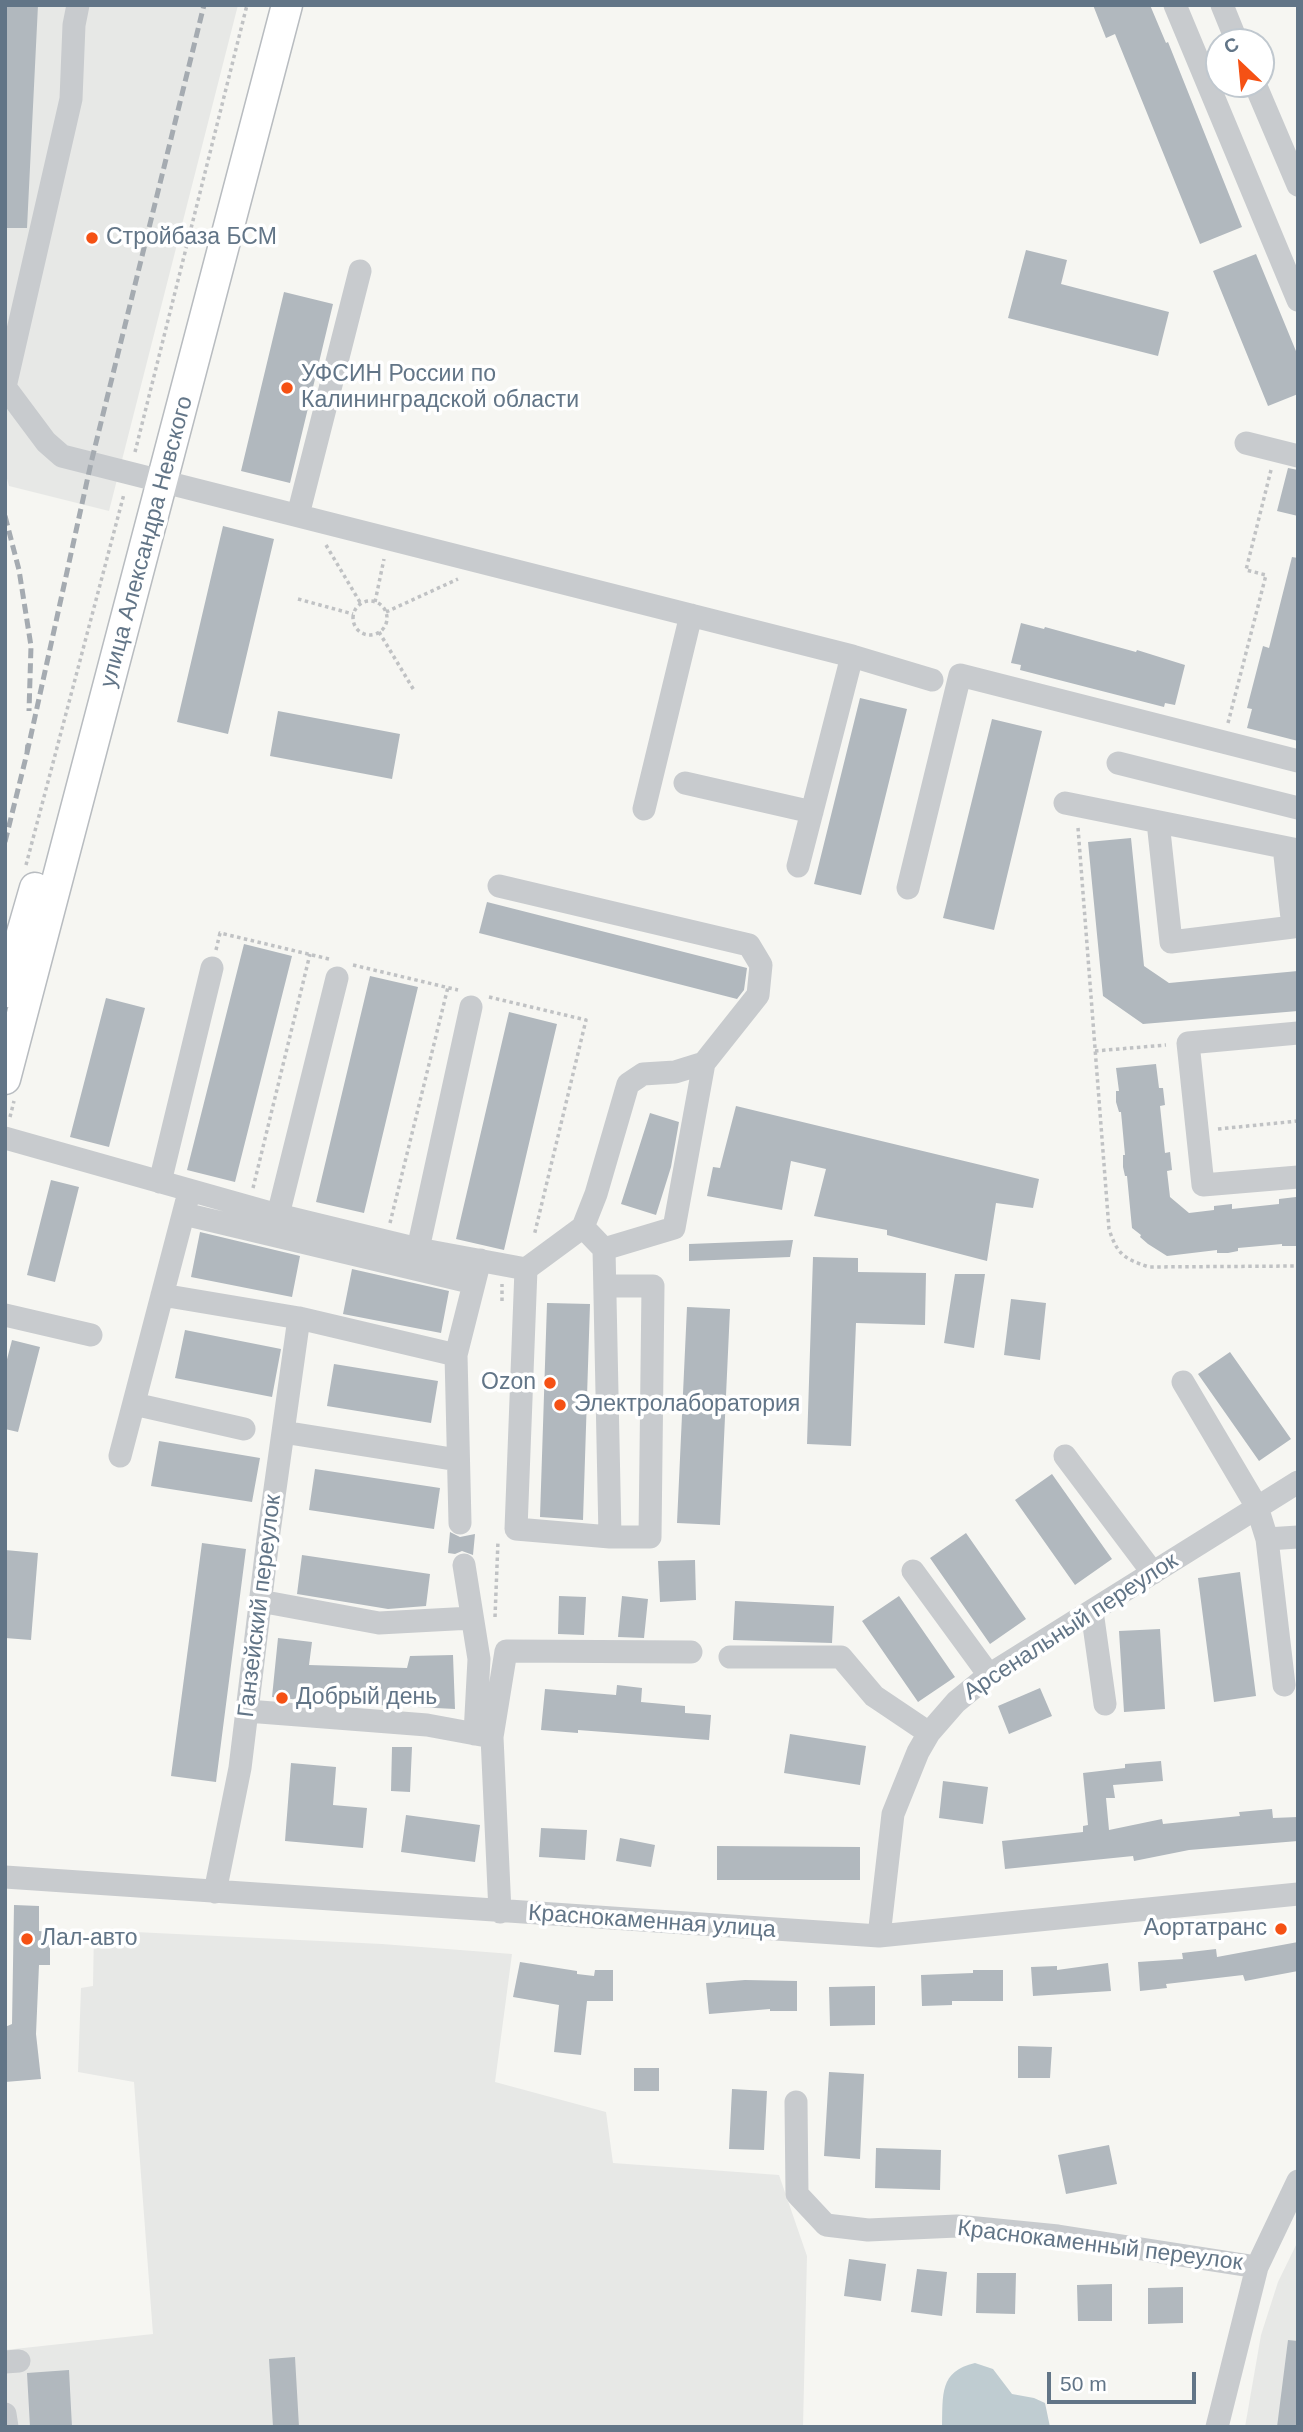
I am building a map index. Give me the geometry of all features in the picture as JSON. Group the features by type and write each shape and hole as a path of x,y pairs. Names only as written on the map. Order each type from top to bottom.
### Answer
{"main road":[{"path":"5,992 153,479 265,5"},
{"name":"улица Александра Невского","path":"5,1079 153,479 287,5"}],"street":[{"path":"5,387 71,99 74,25 78,5"},
{"path":"1175,5 1298,300"},
{"path":"1222,5 1231,28"},
{"path":"1261,98 1298,185"},
{"path":"298,515 360,271"},
{"path":"5,380 5,387 46,442 62,456 852,656 932,680"},
{"path":"1246,443 1298,456"},
{"path":"644,809 691,615"},
{"path":"798,866 852,656"},
{"path":"908,888 960,675 1298,761"},
{"path":"1118,763 1298,808"},
{"path":"685,783 812,812"},
{"path":"1071,804 1291,849 1293,928 1171,942 1157,822"},
{"path":"499,886 750,945 761,965 758,995 704,1063 674,1228 604,1249"},
{"path":"160,1182 212,968"},
{"path":"278,1215 337,978"},
{"path":"418,1249 471,1007"},
{"path":"1298,1043 1297,1033 1188,1043 1203,1185 1298,1177"},
{"path":"5,1138 278,1215 418,1249 526,1269 583,1227 596,1194 628,1084 643,1074 675,1072 704,1063"},
{"path":"120,1456 190,1191"},
{"path":"184,1214 474,1283"},
{"path":"583,1227 604,1249 610,1537"},
{"path":"460,1523 456,1355 480,1260"},
{"path":"526,1269 516,1529 610,1537 650,1537 653,1286 606,1286"},
{"path":"162,1295 299,1318 456,1355"},
{"path":"5,1315 91,1335"},
{"name":"Ганзейский переулок","path":"215,1892 240,1768 299,1318"},
{"path":"1183,1382 1257,1507 1267,1539 1284,1685"},
{"path":"134,1404 244,1429"},
{"path":"283,1432 458,1460"},
{"path":"1065,1457 1153,1573"},
{"name":"Арсенальный переулок","path":"879,1936 893,1814 918,1752 929,1733 956,1702 989,1675 1298,1482"},
{"path":"1267,1539 1298,1537"},
{"path":"464,1566 479,1659 500,1912"},
{"path":"913,1572 989,1675"},
{"path":"259,1610 379,1623 472,1618"},
{"path":"1092,1611 1105,1704"},
{"path":"484,1736 506,1650 691,1652"},
{"path":"730,1657 841,1657 874,1696 929,1733"},
{"path":"247,1711 427,1726 484,1736"},
{"name":"Краснокаменная улица","path":"5,1877 879,1936 1298,1894"},
{"name":"Краснокаменный переулок","path":"796,2102 797,2194 826,2225 868,2230 957,2226 1058,2236 1257,2267"},
{"name":"Краснокаменный переулок","path":"1217,2427 1257,2267 1298,2181"},
{"path":"5,2414 7,2427"}],"path":[{"path":"1223,742 1265,575 1246,570 1274,459"},
{"path":"323,540 360,604"},
{"path":"375,601 385,556"},
{"path":"386,612 460,578"},
{"path":"298,599 353,614"},
{"path":"375,601 386,612 387,624 379,632 368,635 361,632 354,622 353,614 360,604 375,601"},
{"path":"379,632 415,692"},
{"path":"1071,804 1109,1229 1114,1245 1130,1261 1149,1267 1298,1266"},
{"path":"249,1207 310,954"},
{"path":"386,1241 448,987"},
{"path":"1095,1051 1188,1043"},
{"path":"1198,1131 1298,1121"},
{"path":"495,1623 499,1530 516,1529"}],"shaded area":[{"name":"Стройбаза БСМ","path":"5,5 238,5 109,511 9,486 5,471"},
{"path":"94,1930 382,1944 512,1954 495,2082 606,2112 613,2163 779,2175 807,2256 803,2427 5,2427 5,2350 153,2334 134,2082 78,2072 81,1988 93,1986"},
{"path":"1298,2241 1298,2427 1245,2427 1261,2335 1278,2282"},
{"path":"975,2363 993,2369 1012,2394 1045,2403 1050,2427 942,2427 943,2395 949,2378 963,2367"}],"building":[{"path":"5,5 38,5 27,228 5,228"},
{"path":"1093,5 1150,5 1166,43 1168,42 1242,227 1200,244 1115,34 1106,38"},
{"path":"1026,250 1067,260 1061,284 1169,312 1158,356 1008,318"},
{"path":"1256,254 1298,356 1298,394 1268,406 1213,271"},
{"name":"УФСИН России по Калининградской области","path":"284,292 333,304 290,483 241,471"},
{"path":"1288,468 1298,470 1298,516 1277,511"},
{"path":"223,526 274,539 228,734 177,722"},
{"path":"1292,557 1298,558 1298,741 1247,728 1252,709 1247,708 1263,646 1269,648"},
{"path":"1021,623 1136,652 1137,650 1185,665 1175,705 1165,703 1164,707 1020,670 1021,665 1011,663"},
{"path":"860,698 907,709 861,895 814,884"},
{"path":"278,711 400,734 392,779 270,756"},
{"path":"992,719 1042,731 994,930 943,918"},
{"path":"1131,838 1144,966 1169,983 1298,971 1298,1011 1143,1024 1103,996 1088,842"},
{"path":"487,902 747,968 744,990 737,999 479,933"},
{"path":"244,944 292,956 235,1182 187,1170"},
{"path":"370,976 418,987 364,1213 316,1202"},
{"path":"106,998 145,1008 109,1147 70,1137"},
{"path":"509,1012 557,1024 504,1250 456,1239"},
{"path":"1156,1064 1159,1088 1163,1088 1165,1105 1160,1106 1165,1153 1170,1152 1172,1170 1167,1171 1170,1197 1189,1213 1214,1210 1214,1206 1232,1204 1232,1209 1279,1204 1279,1199 1296,1197 1298,1246 1282,1244 1238,1248 1238,1251 1228,1253 1217,1253 1217,1250 1167,1256 1148,1244 1132,1228 1127,1176 1123,1167 1125,1155 1121,1112 1116,1102 1116,1091 1119,1091 1116,1068"},
{"path":"736,1106 1039,1179 1033,1208 996,1203 987,1261 887,1235 887,1230 814,1216 826,1169 791,1161 782,1210 707,1196 713,1167 720,1168"},
{"path":"650,1113 679,1122 671,1167 656,1215 621,1204"},
{"path":"51,1180 79,1187 55,1282 27,1275"},
{"path":"200,1232 300,1256 292,1297 191,1277"},
{"path":"793,1240 790,1257 689,1261 689,1244"},
{"path":"813,1257 858,1258 858,1272 926,1273 925,1325 856,1323 851,1446 807,1444"},
{"path":"352,1269 449,1291 441,1333 343,1314"},
{"path":"955,1274 985,1274 974,1348 944,1343"},
{"path":"1011,1299 1046,1303 1040,1360 1004,1355"},
{"path":"547,1303 590,1304 583,1520 540,1517"},
{"path":"687,1307 730,1309 720,1525 677,1523"},
{"path":"185,1330 281,1349 272,1397 175,1378"},
{"path":"12,1340 40,1347 18,1432 5,1429 5,1367"},
{"path":"1230,1352 1291,1439 1259,1461 1198,1374"},
{"path":"334,1364 438,1381 431,1423 327,1406"},
{"path":"159,1441 260,1458 252,1502 151,1486"},
{"path":"315,1469 440,1488 434,1529 309,1510"},
{"path":"1052,1474 1112,1559 1075,1585 1015,1500"},
{"path":"450,1532 460,1537 475,1534 473,1555 462,1551 448,1553"},
{"path":"966,1533 1026,1619 990,1644 930,1558"},
{"path":"202,1543 246,1549 216,1782 171,1776"},
{"path":"5,1550 38,1553 31,1640 5,1638"},
{"path":"302,1555 430,1574 426,1606 388,1609 297,1594"},
{"path":"695,1560 696,1600 660,1602 658,1561"},
{"path":"1240,1572 1256,1696 1214,1702 1198,1578"},
{"path":"559,1596 586,1597 584,1635 558,1634"},
{"path":"622,1596 648,1599 644,1638 618,1637"},
{"path":"899,1596 955,1677 918,1702 862,1621"},
{"path":"735,1601 834,1606 832,1643 733,1640"},
{"path":"1160,1629 1165,1709 1124,1712 1119,1631"},
{"path":"278,1638 312,1642 309,1665 407,1668 410,1656 453,1655 455,1709 272,1697"},
{"path":"617,1685 642,1688 641,1702 685,1706 685,1713 711,1715 709,1740 578,1730 578,1733 541,1730 545,1689 616,1695"},
{"path":"1040,1688 1052,1716 1009,1734 998,1706"},
{"path":"790,1734 866,1746 860,1785 784,1773"},
{"path":"392,1747 412,1747 410,1792 391,1791"},
{"path":"1161,1761 1163,1781 1113,1785 1115,1798 1106,1798 1109,1830 1162,1819 1163,1824 1240,1816 1239,1812 1272,1809 1273,1818 1298,1817 1298,1841 1189,1850 1134,1861 1133,1856 1005,1869 1002,1841 1083,1832 1083,1826 1088,1825 1083,1773 1125,1768 1125,1764"},
{"path":"291,1763 336,1767 333,1805 367,1808 363,1848 285,1841"},
{"path":"943,1781 988,1787 983,1824 939,1818"},
{"path":"406,1815 480,1825 475,1862 401,1852"},
{"path":"541,1828 587,1830 585,1860 539,1857"},
{"path":"620,1838 655,1845 651,1867 616,1861"},
{"path":"717,1846 860,1847 860,1880 717,1880"},
{"path":"14,1905 39,1906 39,1931 50,1932 50,1965 39,1965 36,2034 41,2079 5,2082 5,2027 12,2024"},
{"path":"1298,1942 1298,1971 1245,1981 1243,1975 1166,1984 1167,1988 1140,1991 1138,1962 1183,1959 1182,1953 1216,1949 1217,1957"},
{"path":"520,1962 594,1976 595,1970 613,1970 613,2001 587,2001 581,2055 554,2052 559,2005 513,1997"},
{"path":"1108,1963 1111,1991 1033,1996 1031,1967 1057,1966 1057,1970"},
{"path":"973,1970 1003,1970 1003,2001 952,2001 952,2005 922,2006 921,1975 973,1973"},
{"path":"745,1980 797,1981 797,2011 770,2009 709,2014 706,1983"},
{"path":"875,1986 875,2025 830,2026 829,1987"},
{"path":"1018,2046 1052,2047 1050,2078 1018,2078"},
{"path":"634,2068 659,2068 659,2091 634,2091"},
{"path":"829,2072 864,2074 860,2159 824,2156"},
{"path":"732,2089 767,2091 764,2150 729,2149"},
{"path":"1109,2145 1117,2184 1066,2194 1058,2155"},
{"path":"876,2148 941,2150 940,2190 875,2188"},
{"path":"849,2259 886,2264 881,2301 844,2296"},
{"path":"917,2269 947,2272 942,2316 911,2312"},
{"path":"977,2273 1016,2273 1015,2314 976,2313"},
{"path":"1112,2284 1112,2321 1078,2321 1077,2285"},
{"path":"1183,2287 1183,2323 1148,2324 1148,2288"},
{"path":"1288,2340 1298,2341 1298,2427 1277,2427"},
{"path":"295,2357 299,2427 273,2427 269,2359"},
{"path":"69,2370 72,2427 30,2427 27,2373"}],"railway":[{"path":"27,753 91,463 204,5"},
{"path":"5,516 19,570 31,646 29,711"},
{"path":"5,842 28,743"}],"place":[{"name":"Стройбаза БСМ","path":"92,238"},
{"name":"УФСИН России по Калининградской области","path":"287,388"},
{"name":"Ozon","path":"550,1383"},
{"name":"Электролаборатория","path":"560,1405"},
{"name":"Добрый день","path":"282,1698"},
{"name":"Аортатранс","path":"1281,1929"},
{"name":"Лал-авто","path":"27,1939"}]}
